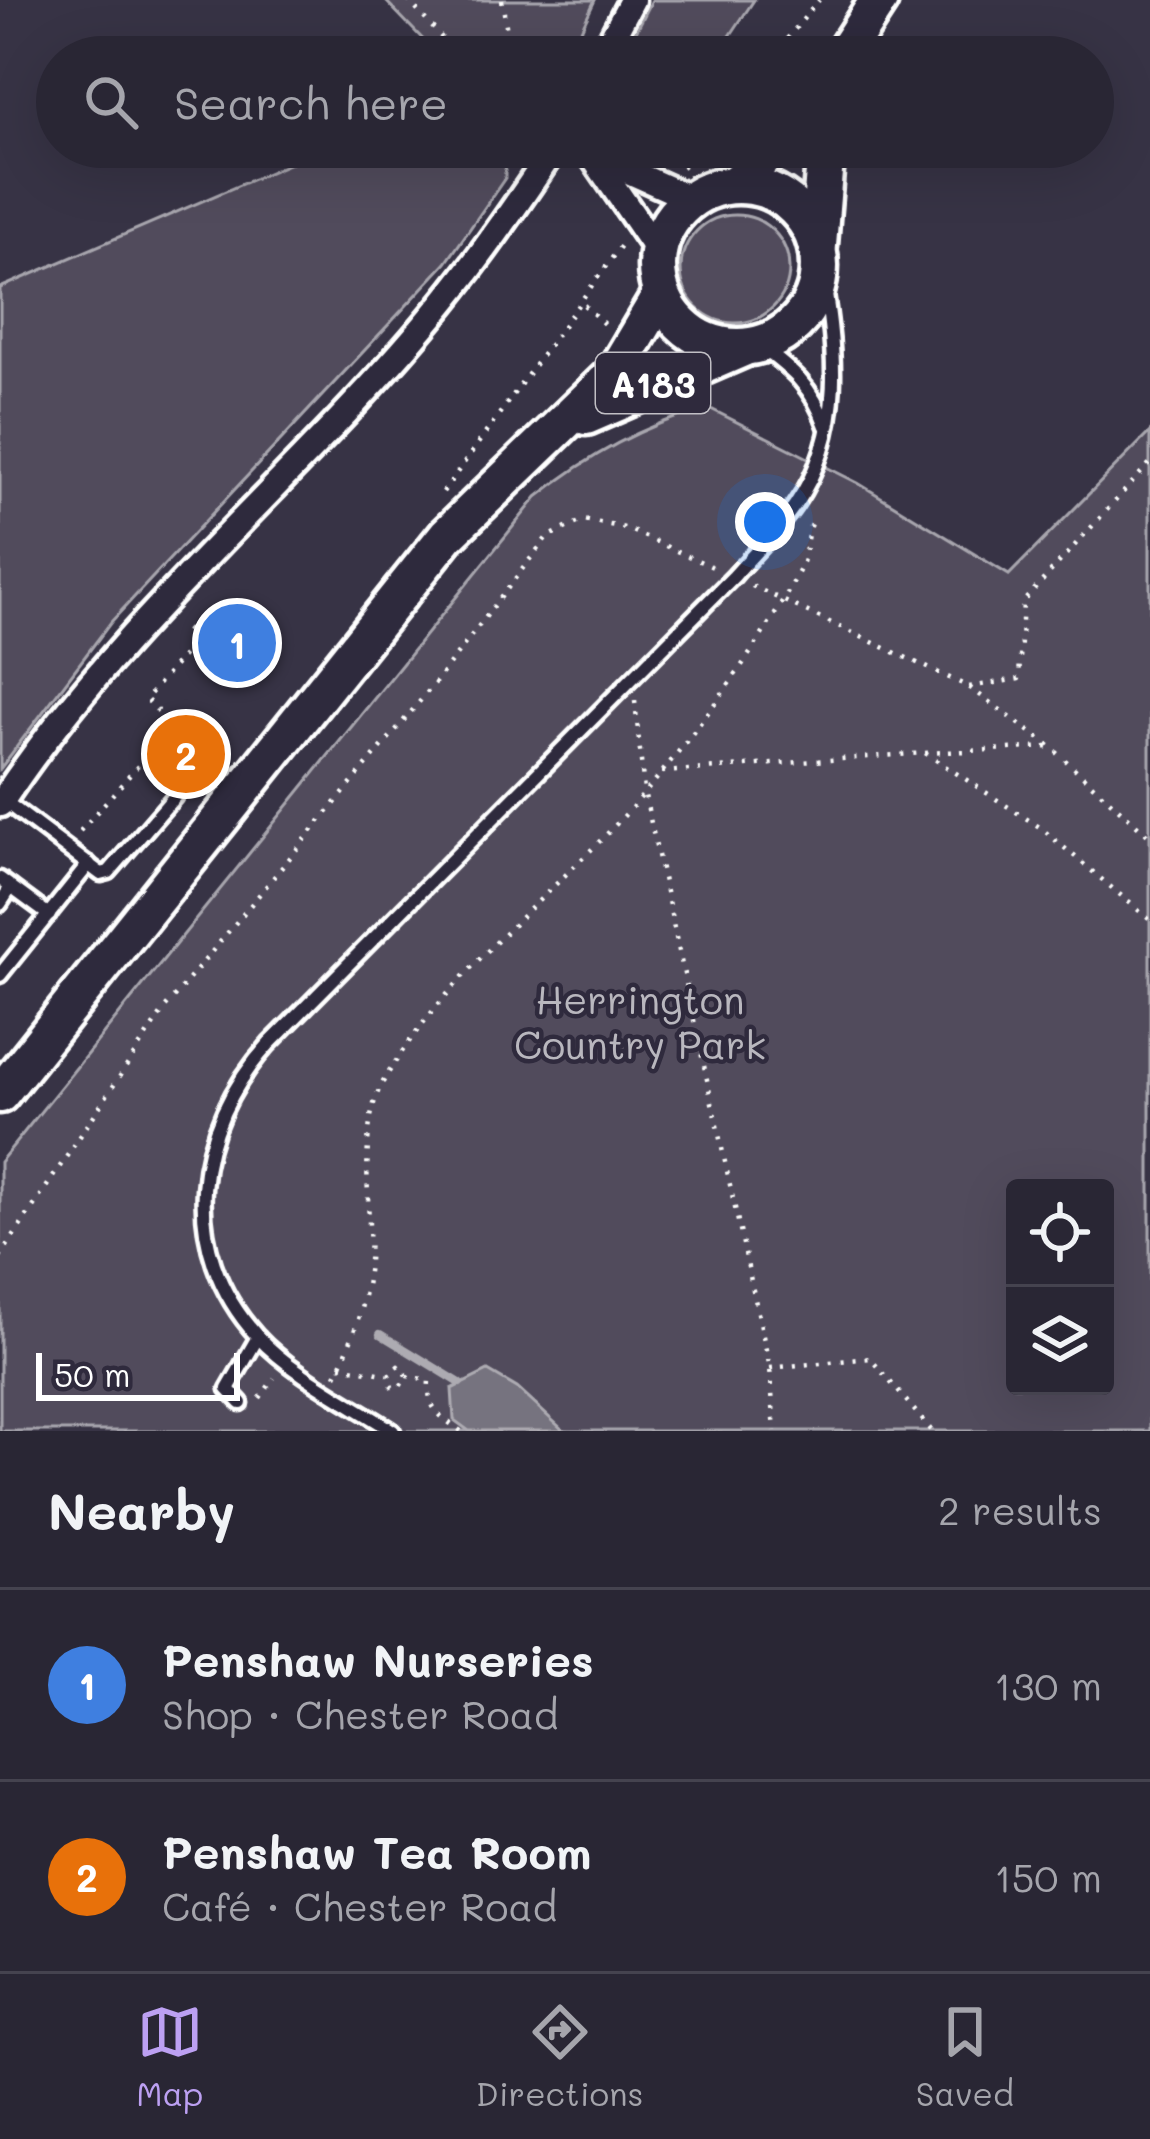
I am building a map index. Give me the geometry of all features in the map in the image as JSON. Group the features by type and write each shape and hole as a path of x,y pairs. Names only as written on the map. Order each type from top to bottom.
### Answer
{"main road":[{"path":"856,36 879,0"},
{"path":"752,168 735,184 691,199 668,224 658,252 662,295 688,331 724,347 751,347 801,319 819,283 817,207 823,168"},
{"path":"735,184 779,194 805,218 820,255"},
{"name":"A183","path":"0,1094 447,535 513,468 567,425 632,351 662,295"},
{"name":"A183","path":"567,425 648,385 751,347"}],"street":[{"path":"613,36 632,0"},
{"path":"1,802 44,739 157,603 442,304 540,168"},
{"path":"596,168 658,252"},
{"path":"618,168 691,199"}],"lane":[{"path":"393,1431 258,1337 229,1294 207,1227 206,1165 220,1109 269,1044 734,576 796,504 836,398 836,351 820,255"},
{"path":"751,347 799,373 815,394 826,427"},
{"path":"1,802 101,874 109,872 176,796"},
{"path":"0,975 88,864"},
{"path":"0,904 5,883 49,915"},
{"path":"247,1406 228,1389 258,1337"}],"path":[{"path":"407,0 440,36"},
{"path":"502,0 508,36"},
{"path":"790,36 820,0"},
{"path":"447,535 439,498 622,250 613,216 622,200"},
{"path":"584,304 632,351"},
{"path":"969,687 1018,679 1023,602 1150,464"},
{"path":"329,1389 361,1312 369,1263 369,1154 380,1088 416,1030 662,772 782,602 805,561 803,540 819,506"},
{"path":"0,1257 165,1008 435,683 548,537 584,520 625,528 717,568 730,554"},
{"path":"734,576 969,687 1051,747 1150,837"},
{"path":"157,603 197,639 146,699 173,727 164,738"},
{"path":"632,676 644,791 770,1368 775,1431"},
{"path":"662,772 1051,747"},
{"path":"925,753 1041,828 1150,920"},
{"path":"66,847 144,759"},
{"path":"247,1406 287,1358"},
{"path":"770,1368 870,1358 932,1431"},
{"path":"340,1366 388,1375"},
{"path":"388,1375 398,1366 407,1376 429,1380 428,1400 434,1413 461,1431"},
{"path":"388,1375 392,1388 399,1388 407,1376"}],"green space":[{"path":"385,0 595,0 578,36 420,36"},
{"path":"652,0 754,0 730,36 634,36"},
{"path":"279,168 505,168 505,178 446,263 111,622 0,769 0,288"},
{"path":"735,215 756,219 774,230 785,248 789,269 785,290 774,308 756,319 735,323 714,319 696,308 685,290 681,269 685,248 696,230 714,219"},
{"name":"Herrington Country Park","path":"707,407 858,483 1009,575 1150,432 1150,1431 0,1431 0,1162 537,497 638,433"}],"shaded area":[{"path":"488,1371 517,1388 564,1431 469,1431 454,1420 452,1389"}],"waterway":[{"path":"380,1334 460,1383"}],"place":[{"name":"Penshaw Nurseries","path":"237,643"},
{"name":"Penshaw Tea Room","path":"186,754"}]}
